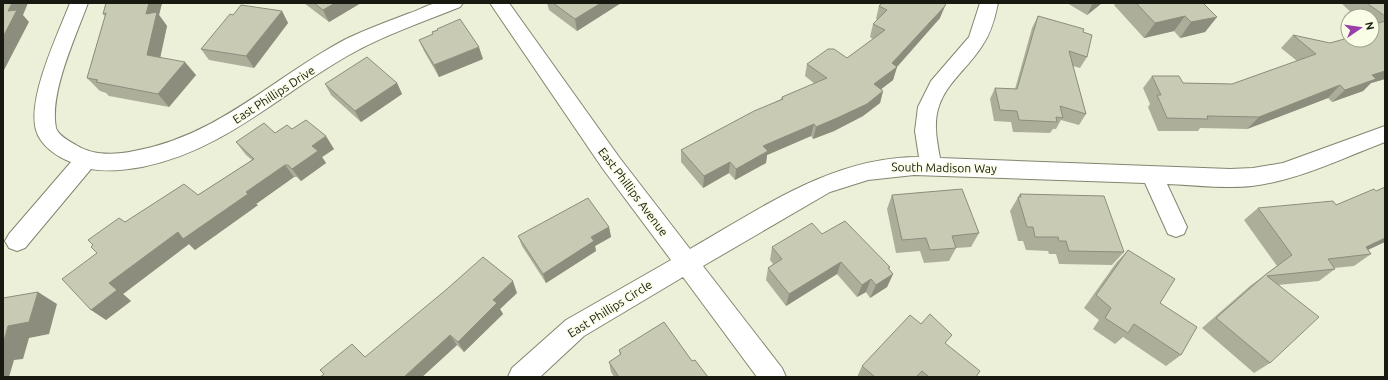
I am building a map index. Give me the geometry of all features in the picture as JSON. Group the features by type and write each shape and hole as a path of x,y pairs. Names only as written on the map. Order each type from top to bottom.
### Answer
{"street":[{"name":"East Phillips Drive","path":"80,3 44,107 46,131 62,148 86,160 112,163 143,159 170,152 200,140 243,115 341,51 367,38 454,3"},
{"name":"East Phillips Avenue","path":"498,3 611,163 773,377"},
{"path":"931,166 926,134 926,120 929,102 937,86 976,41 983,27 989,3"},
{"name":"South Madison Way","path":"686,263 831,181 865,170 899,165 1230,178 1284,171 1385,134"},
{"path":"17,241 86,160"},
{"path":"1152,175 1176,227"},
{"name":"East Phillips Circle","path":"521,377 575,328 686,263"}],"building":[{"path":"3,3 12,3 8,11 17,10 3,37"},
{"path":"106,3 149,3 146,14 157,12 147,55 185,62 158,94 96,82 98,80 87,78 106,13 103,14"},
{"path":"314,3 335,3 323,10"},
{"path":"553,3 601,3 575,19"},
{"path":"882,3 946,3 945,6 892,63 897,67 874,84 883,91 867,104 816,127 814,124 763,146 768,151 736,169 730,162 704,176 681,150 754,111 783,99 782,97 827,78 807,64 828,49 834,49 847,58 885,30 873,24 887,10 879,6"},
{"path":"1136,3 1203,3 1217,17 1191,22 1185,16 1155,23"},
{"path":"1367,3 1385,3 1385,16 1380,12 1380,8 1374,8"},
{"path":"241,5 282,11 246,56 201,49 230,14 233,15"},
{"path":"1038,16 1084,29 1083,32 1092,35 1087,57 1069,51 1086,114 1060,106 1063,118 1056,117 1057,122 1019,120 1017,111 1000,110 995,88 1017,89"},
{"path":"460,19 479,47 434,65 419,40 433,34 432,32 438,30 437,29"},
{"path":"1385,21 1385,71 1372,75 1376,79 1345,90 1340,85 1259,117 1207,116 1208,119 1167,118 1157,95 1161,95 1152,76 1179,76 1183,83 1232,84 1316,54 1293,35 1330,43 1340,40 1340,48 1380,48 1380,23"},
{"path":"367,57 397,83 355,111 325,84"},
{"path":"306,120 326,136 312,146 318,151 292,169 288,165 285,165 246,192 248,194 183,239 178,232 109,283 117,290 91,310 62,279 97,253 91,247 93,245 88,240 119,218 125,222 184,184 198,195 254,159 236,142 264,123 275,133 287,125 292,129"},
{"path":"1385,187 1385,238 1366,247 1371,254 1328,259 1335,269 1267,276 1319,317 1270,363 1216,318 1265,275 1292,255 1258,208 1333,201 1336,205 1374,189 1376,191"},
{"path":"962,189 979,233 952,236 956,248 930,250 926,238 902,240 892,195"},
{"path":"1020,194 1104,196 1124,252 1069,251 1066,241 1059,241 1058,237 1035,237 1033,227 1027,227 1018,197 1021,197"},
{"path":"588,198 609,227 591,237 594,241 543,274 518,236"},
{"path":"845,221 890,267 888,268 893,274 876,285 871,279 862,285 841,262 789,294 768,268 782,259 772,247 812,223 822,234"},
{"path":"1128,250 1175,279 1160,303 1197,327 1181,355 1134,324 1128,333 1105,318 1111,308 1096,295"},
{"path":"483,257 513,281 493,300 497,303 458,342 450,335 404,377 320,377 324,374 320,370 352,344 365,357"},
{"path":"38,292 29,322 8,326 3,344 3,298"},
{"path":"930,314 952,335 945,343 980,371 976,377 929,377 922,371 916,377 875,377 862,366 910,315 921,324"},
{"path":"664,322 692,361 695,360 708,377 619,377 609,362 621,354 619,350"}]}
